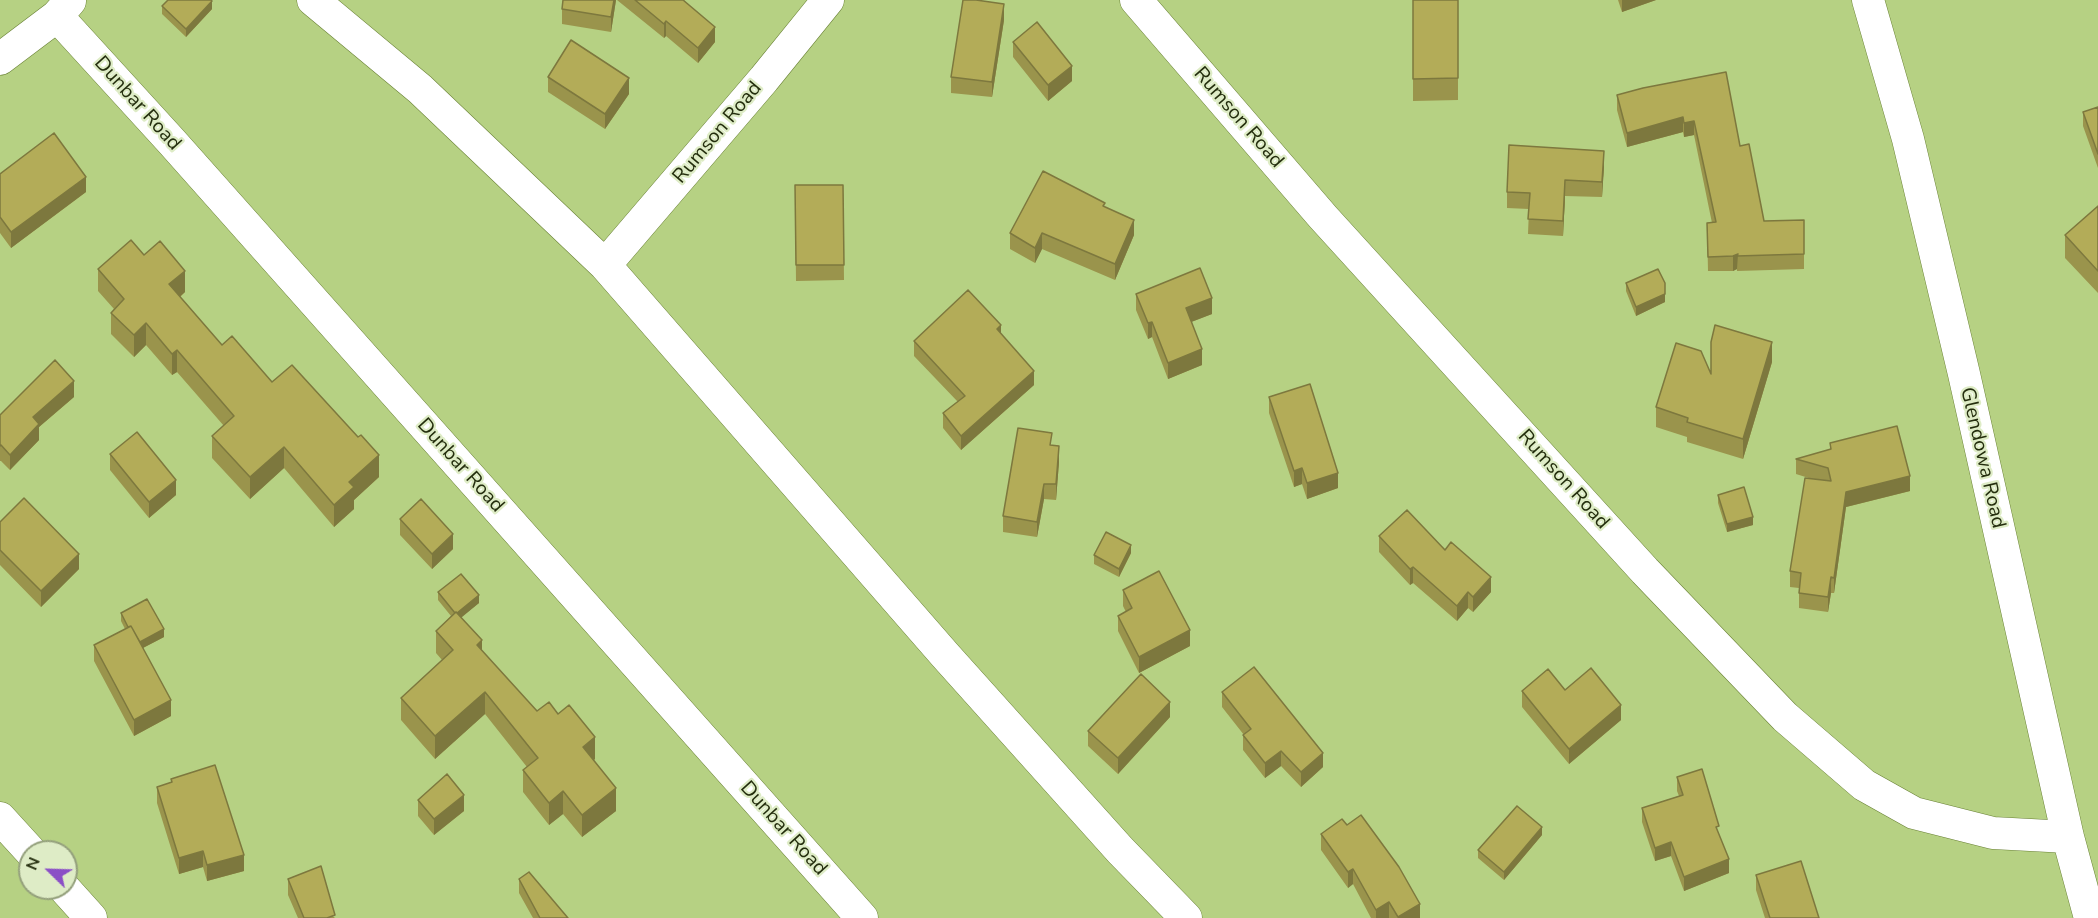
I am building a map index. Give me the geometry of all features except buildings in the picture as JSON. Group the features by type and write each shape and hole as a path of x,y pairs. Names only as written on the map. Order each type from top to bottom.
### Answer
{"street":[{"path":"313,0 420,90 605,265 945,655 1120,850 1186,918"},
{"name":"Rumson Road","path":"605,265 764,79 828,0"},
{"name":"Rumson Road","path":"1136,0 1356,252 1645,571 1785,717 1864,785 1914,813 1993,833 2068,837"},
{"name":"Glendowa Road","path":"1868,0 1913,161 2068,837 2090,918"},
{"path":"0,58 64,8"},
{"name":"Dunbar Road","path":"64,8 188,160 862,918"},
{"path":"0,818 20,840"},
{"path":"75,900 91,918"}]}
